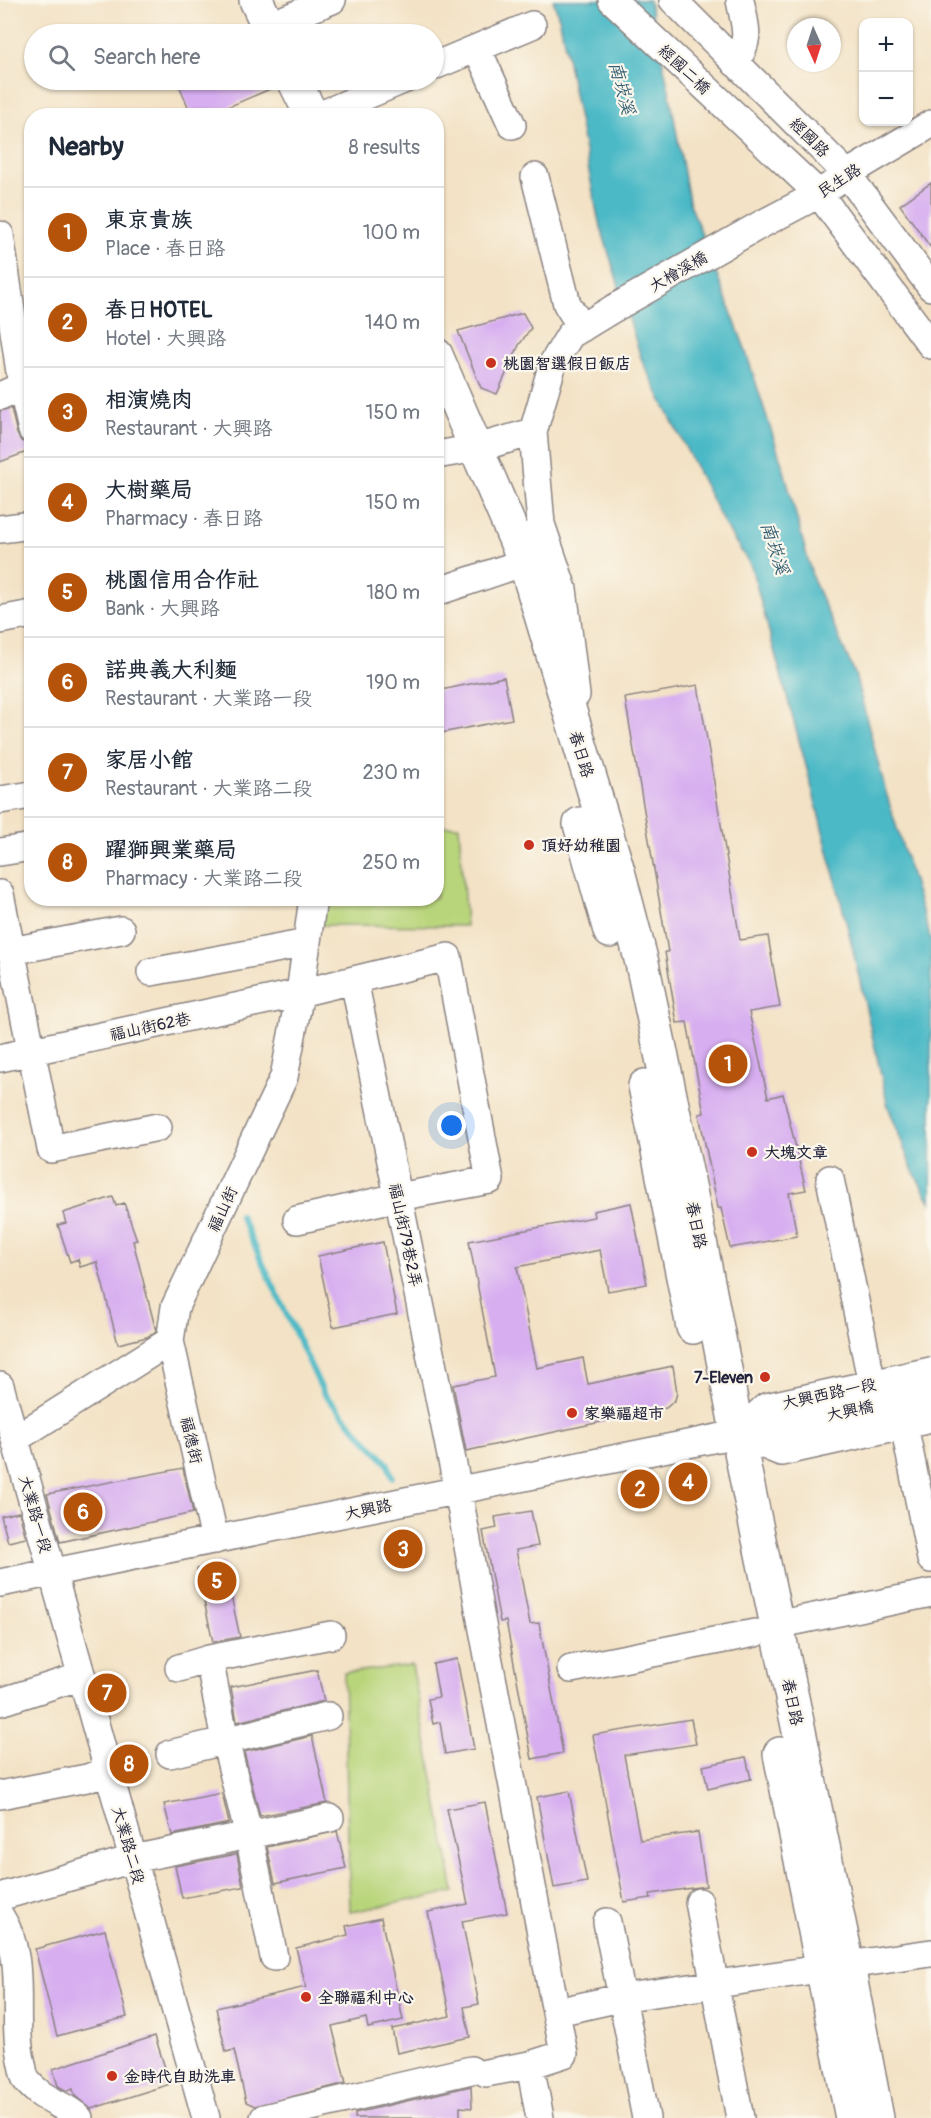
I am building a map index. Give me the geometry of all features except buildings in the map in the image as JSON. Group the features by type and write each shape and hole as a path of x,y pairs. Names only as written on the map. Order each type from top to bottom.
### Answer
{"main road":[{"path":"303,90 318,108"},
{"path":"317,90 322,108"},
{"name":"春日路","path":"444,392 457,451"},
{"name":"春日路","path":"444,419 457,451 515,566 584,759 618,871 642,963 690,1190 726,1436"},
{"name":"春日路","path":"515,566 619,965 726,1436 836,1968 877,2118"},
{"name":"春日路","path":"836,1968 852,2118"}],"street":[{"path":"276,19 332,0"},
{"name":"經國二橋","path":"612,0 819,194"},
{"name":"經國路","path":"673,0 847,174 931,287"},
{"path":"735,63 744,51 747,38 740,0"},
{"path":"444,62 532,25"},
{"path":"477,48 512,124"},
{"path":"337,108 379,90"},
{"name":"民生路","path":"746,233 819,194 847,174 931,124"},
{"path":"535,177 567,304 582,328 570,335 554,363 533,432 541,524 563,590 584,759"},
{"path":"819,194 931,345"},
{"name":"大檜溪橋","path":"582,328 746,233"},
{"path":"0,235 11,391 24,415"},
{"path":"457,451 533,432"},
{"path":"444,589 515,566 541,524"},
{"path":"0,530 24,526"},
{"path":"0,620 24,616"},
{"path":"0,800 24,796"},
{"path":"0,852 24,848"},
{"path":"0,894 51,1149 158,1127"},
{"name":"福山街","path":"170,1341 175,1307 285,1077 312,906"},
{"path":"11,951 121,930"},
{"path":"152,972 307,943"},
{"name":"福山街62巷","path":"0,1058 300,993 448,957 490,1180 398,1197"},
{"name":"福山街79巷2弄","path":"354,980 458,1490 517,1814 564,2054 530,2066"},
{"path":"830,1179 872,1383"},
{"path":"297,1220 398,1197"},
{"path":"15,1439 170,1341"},
{"name":"福德街","path":"170,1341 215,1540"},
{"name":"大興西路一段","path":"726,1436 766,1407 931,1371"},
{"name":"大業路一段","path":"0,1386 53,1573"},
{"name":"大興橋","path":"768,1427 931,1392"},
{"path":"726,1436 781,1452 931,1419"},
{"path":"904,1425 931,1559"},
{"name":"大興西路一段","path":"726,1436 768,1427"},
{"name":"大興路","path":"0,1583 726,1436"},
{"name":"大業路二段","path":"53,1573 206,2118"},
{"path":"571,1669 931,1593"},
{"path":"179,1668 209,1659 331,1635"},
{"path":"209,1659 274,1957"},
{"path":"0,1702 82,1677"},
{"path":"170,1754 328,1716"},
{"path":"0,1795 87,1778 108,1771"},
{"path":"79,2118 48,2100 26,2080 17,2044 18,1968 3,1906 133,1859 330,1818"},
{"path":"699,1902 740,2118"},
{"path":"607,1922 620,1998 646,2118"},
{"path":"557,2012 620,1998 931,1953"},
{"path":"264,2118 478,2072 530,2066 540,2118"}],"green space":[{"path":"444,826 459,826 466,926 318,925 322,906 444,906"},
{"path":"412,1665 454,1892 350,1912 344,1673"}],"water":[{"name":"南崁溪","path":"553,0 649,0 669,90 689,201 744,346 784,470 813,579 855,674 885,789 931,940 931,1203 912,1169 888,1106 850,937 751,566 724,524 642,361 598,218 560,21"}],"waterway":[{"path":"240,1215 324,1394 388,1464 392,1477"}],"place":[{"name":"桃園智選假日飯店","path":"491,363"},
{"name":"頂好幼稚園","path":"529,845"},
{"name":"東京貴族","path":"728,1064"},
{"name":"大塊文章","path":"752,1152"},
{"name":"7-Eleven","path":"765,1377"},
{"name":"家樂福超市","path":"572,1413"},
{"name":"大樹藥局","path":"688,1482"},
{"name":"春日HOTEL","path":"640,1489"},
{"name":"諾典義大利麵","path":"83,1512"},
{"name":"相演燒肉","path":"403,1549"},
{"name":"桃園信用合作社","path":"217,1581"},
{"name":"家居小館","path":"107,1693"},
{"name":"躍獅興業藥局","path":"129,1764"},
{"name":"全聯福利中心","path":"306,1997"},
{"name":"金時代自助洗車","path":"112,2076"}]}
